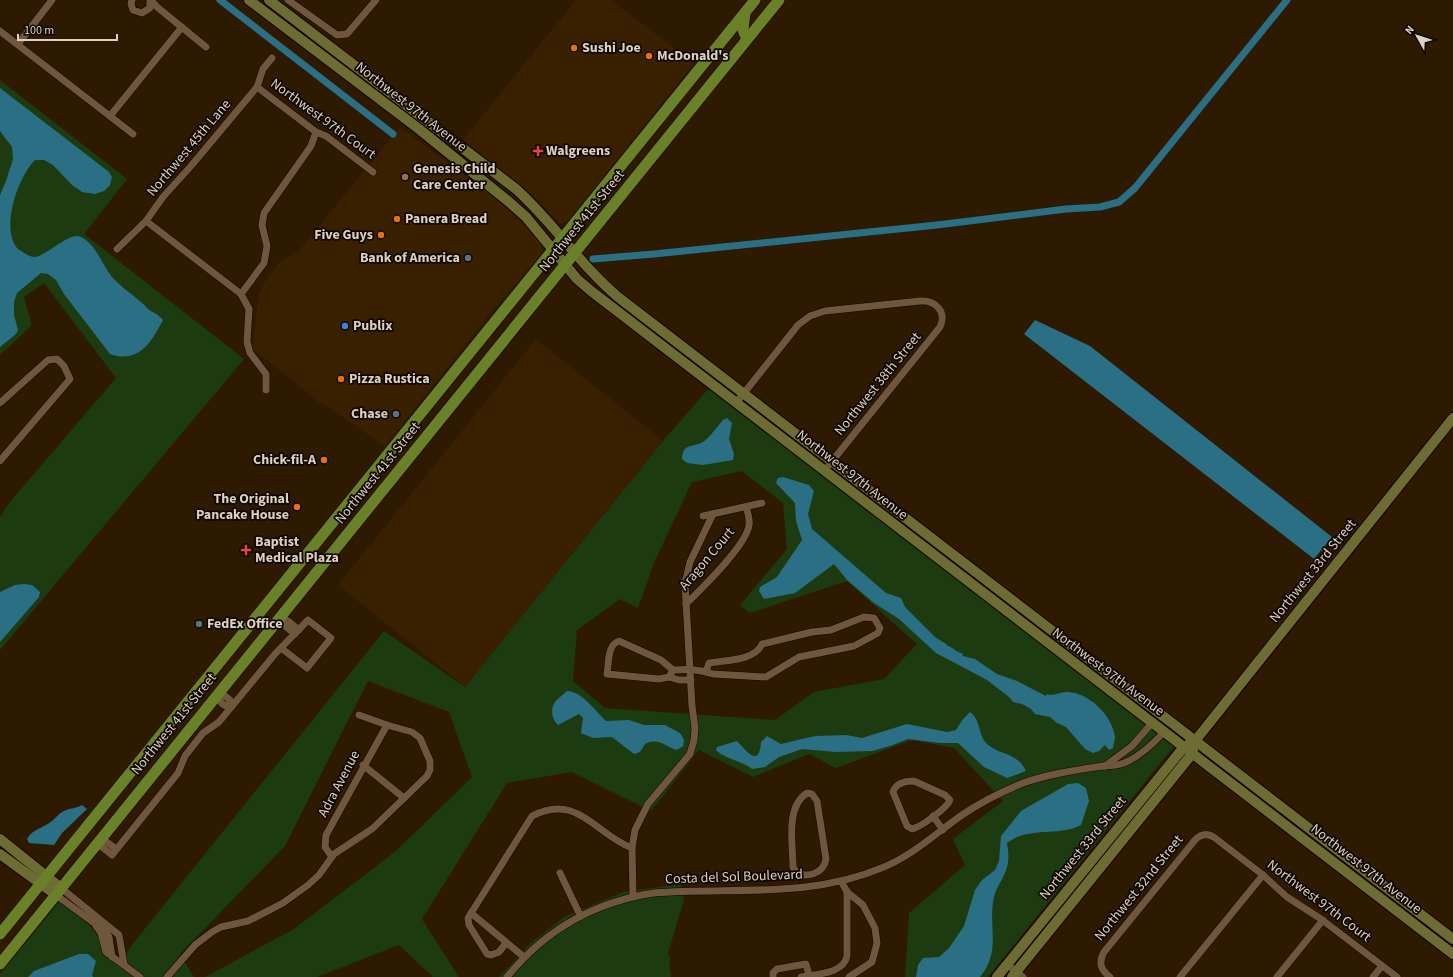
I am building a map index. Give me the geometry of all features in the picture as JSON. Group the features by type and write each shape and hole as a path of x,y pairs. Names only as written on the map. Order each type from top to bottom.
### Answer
{"main road":[{"name":"Northwest 41st Street","path":"0,934 755,0"},
{"name":"Northwest 41st Street","path":"0,964 779,0"},
{"path":"745,13 743,30 747,39"},
{"path":"707,60 715,64 730,60"},
{"path":"706,91 709,71 707,60"},
{"path":"678,97 691,108"}],"street":[{"path":"18,44 52,0"},
{"path":"132,0 132,7 139,13 148,10 151,0 206,47"},
{"name":"Northwest 97th Avenue","path":"249,0 413,124 508,201 526,217 590,291 1453,954"},
{"name":"Northwest 97th Avenue","path":"269,0 516,189 533,205 575,253 618,297 1453,939"},
{"path":"288,0 337,35 347,34 376,0"},
{"path":"110,116 182,27"},
{"path":"0,31 133,134"},
{"name":"Northwest 45th Lane","path":"117,249 146,220 163,197 257,87 263,69 272,58"},
{"name":"Northwest 97th Court","path":"257,87 316,132 326,136 373,172"},
{"path":"241,294 264,263 267,246 262,225 264,213 311,146 316,132"},
{"path":"146,220 241,294 249,309 247,342 250,353 266,374 266,390"},
{"name":"Northwest 38th Street","path":"743,394 798,325 807,318 819,312 928,300 938,307 942,315 942,324 936,333 824,471"},
{"path":"0,403 52,358 57,359 64,366 70,379 0,461"},
{"path":"736,403 743,394"},
{"name":"Northwest 33rd Street","path":"998,976 1184,747 1195,741 1453,418"},
{"name":"Aragon Court","path":"703,516 762,503"},
{"name":"Aragon Court","path":"686,604 725,563 743,539 749,524 746,507"},
{"path":"633,896 632,848 635,830 645,810 688,757 691,750 695,728 684,592 688,568 713,514"},
{"path":"904,533 912,523"},
{"path":"691,680 669,678 660,679 607,674 613,644 619,641 624,642 661,660 673,670 690,668 713,674 766,677 799,657 854,646 878,633 880,628 874,618 864,617 831,630 812,632 762,644 758,651 751,656 709,662 706,672"},
{"path":"280,618 285,626 297,632"},
{"path":"99,841 102,847 114,852 178,773 186,754 203,733 217,725 281,648 308,620 331,638 307,668 281,648"},
{"path":"1050,644 1057,635"},
{"path":"669,678 673,670"},
{"path":"217,695 225,696 230,700 231,708"},
{"path":"167,977 190,950 201,940 221,927 248,921 283,903 315,879 339,850 372,829 429,773 431,766 429,756 420,738 412,732 359,715"},
{"name":"Costa del Sol Boulevard","path":"1105,766 1132,746 1152,723"},
{"name":"Adra Avenue","path":"332,857 326,847 325,838 363,765 387,725"},
{"name":"Costa del Sol Boulevard","path":"507,977 524,957 548,935 580,915 605,904 633,896 667,892 783,890 812,888 841,881 884,867 916,849 984,801 1024,783 1056,774 1116,765 1130,760 1140,754 1164,732"},
{"name":"Northwest 33rd Street","path":"1017,975 1192,754 1195,741"},
{"path":"363,765 404,798"},
{"path":"914,781 947,796 950,800 948,805 933,816 915,828 909,828 894,795 896,787 904,782 914,781"},
{"path":"810,793 817,801 826,856 824,866 821,870 810,874 799,874 794,870 792,822 793,814 801,798 810,793"},
{"path":"506,943 499,952 491,955 487,954 469,925 470,913 528,821 535,814 559,809 573,811 594,822 616,842 632,848"},
{"path":"933,816 943,830"},
{"name":"Northwest 97th Court","path":"1205,834 1215,838 1263,874 1294,902 1323,920 1397,977"},
{"name":"Northwest 32nd Street","path":"1110,977 1103,970 1101,964 1101,958 1105,951 1195,840 1205,834"},
{"path":"0,839 43,880 96,926 101,934 105,949 140,977"},
{"path":"0,854 43,880"},
{"path":"560,873 580,915"},
{"path":"810,874 812,888"},
{"path":"1180,977 1263,874"},
{"path":"841,881 847,891 863,905 877,934 872,962 849,977"},
{"path":"801,977 809,975 832,974 843,965 847,959 847,891"},
{"path":"58,892 118,934 124,964"},
{"path":"470,913 524,957"},
{"path":"1277,977 1323,920"},
{"path":"96,926 102,928 109,937 112,955"},
{"path":"109,937 118,934"},
{"path":"112,955 122,951"},
{"path":"773,977 773,973 777,969 806,964 809,975"},
{"path":"1007,964 1017,975"},
{"path":"1373,977 1382,966"}],"shaded area":[{"path":"576,0 611,0 694,63 572,215 567,221 560,224 532,194 463,140"},
{"path":"400,127 484,189 514,214 540,242 543,252 488,316 385,446 320,403 253,349 258,296 264,283 280,261 297,253"},
{"path":"536,339 663,441 465,687 338,585"}],"green space":[{"path":"0,80 127,179 84,234 244,359 0,650 0,517 9,503 116,378 44,283 24,297 32,325 0,355"},
{"path":"709,388 1174,746 988,977 905,977 909,913 965,865 953,839 1003,801 954,748 912,740 836,768 809,754 753,777 699,750 651,811 572,772 507,783 422,919 459,977 433,977 399,945 317,977 205,977 294,929 396,851 472,777 449,712 368,681 285,846 180,954 194,977 0,977 0,974 60,901 94,930 106,955 118,965 135,941 384,631 465,687 663,441","holes":["742,471 783,503 787,549 740,605 750,613 847,581 917,644 884,679 814,692 775,720 605,708 573,681 577,630 620,599 638,608 654,563 692,482"]},
{"path":"681,884 684,900 668,953 671,960 669,962 671,977 499,977 531,943 564,917 623,892"}],"water":[{"path":"0,88 109,172 112,177 110,185 104,191 95,194 82,192 72,185 53,165 44,160 35,160 28,168 17,191 11,217 11,230 13,240 18,249 33,257 46,252 71,237 81,237 86,240 95,250 115,281 163,320 148,344 136,354 120,356 110,354 64,294 56,280 48,274 41,273 17,293 14,302 14,315 18,330 16,334 0,347 0,195 13,159 12,147 0,131"},
{"path":"1035,320 1090,346 1332,537 1314,559 1024,334"},
{"path":"727,418 732,423 729,439 734,454 733,460 703,465 687,463 682,459 686,448 703,442 711,435 723,420"},
{"path":"783,477 809,485 814,491 808,514 812,529 886,593 901,598 905,607 935,637 962,653 963,656 975,659 997,674 1017,681 1046,696 1047,694 1052,695 1068,692 1084,696 1104,713 1109,721 1115,737 1113,748 1109,750 1105,745 1099,751 1093,753 1085,749 1066,727 1057,723 1050,717 1035,714 1031,709 1022,704 1013,702 1009,697 987,680 936,653 899,619 874,603 847,580 834,564 795,593 764,599 759,591 760,587 777,577 802,540 796,521 795,503 776,483 778,478"},
{"path":"15,585 32,585 40,592 39,597 0,642 0,592"},
{"path":"567,691 578,694 606,721 629,720 644,725 665,725 680,733 684,740 683,746 677,750 662,743 650,742 645,744 640,752 634,754 612,737 593,738 581,733 583,718 579,714 558,725 553,717 553,705"},
{"path":"970,712 976,719 982,736 987,744 992,748 1018,760 1026,771 1007,778 984,767 958,743 940,743 908,739 872,751 836,752 802,749 779,757 765,767 752,769 724,756 716,750 717,747 737,741 748,753 755,756 758,755 761,742 767,736 781,744 815,736 846,735 862,738 907,724 947,732 956,730 963,719"},
{"path":"1078,783 1086,788 1089,801 1081,825 1072,829 1024,835 1007,843 1007,866 1005,874 995,893 993,904 993,936 991,956 987,967 980,977 916,977 918,965 923,958 939,957 949,948 964,926 975,890 982,880 995,870 999,861 1001,836 1021,811 1068,784"},
{"path":"82,805 87,809 62,833 54,845 29,843 27,839 32,833 49,823 62,812"},
{"path":"79,954 88,954 96,961 92,975 93,977 28,977 34,971"}],"waterway":[{"path":"220,0 393,134"},
{"path":"593,259 937,225 1066,209 1100,207 1119,202 1135,188 1287,0"}],"place":[{"name":"Sushi Joe","path":"574,48"},
{"name":"McDonald's","path":"649,56"},
{"name":"Walgreens","path":"538,151"},
{"name":"Genesis Child Care Center","path":"405,177"},
{"name":"Panera Bread","path":"397,219"},
{"name":"Five Guys","path":"381,235"},
{"name":"Bank of America","path":"468,258"},
{"name":"Publix","path":"345,326"},
{"name":"Pizza Rustica","path":"341,379"},
{"name":"Chase","path":"396,414"},
{"name":"Chick-fil-A","path":"324,460"},
{"name":"The Original Pancake House","path":"297,507"},
{"name":"Baptist Medical Plaza","path":"246,550"},
{"name":"FedEx Office","path":"199,624"}]}
